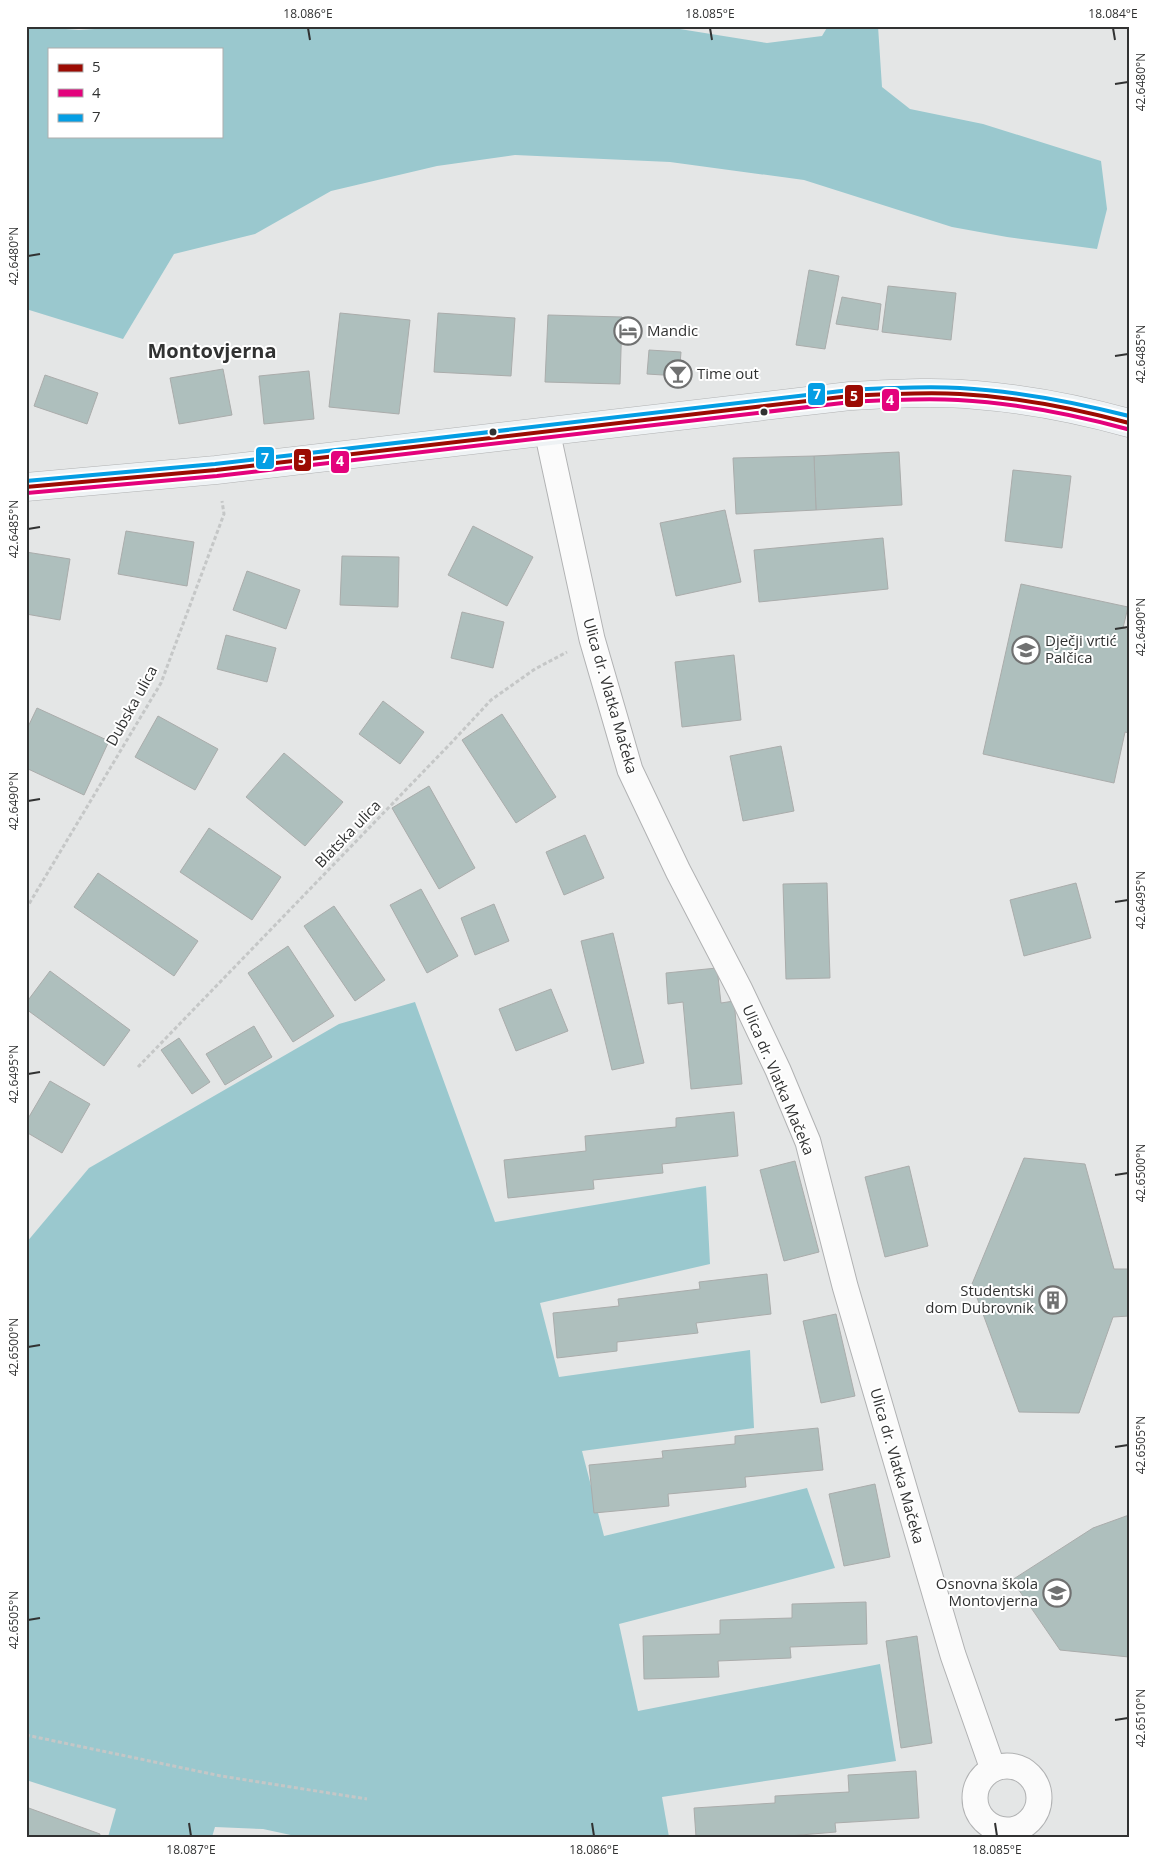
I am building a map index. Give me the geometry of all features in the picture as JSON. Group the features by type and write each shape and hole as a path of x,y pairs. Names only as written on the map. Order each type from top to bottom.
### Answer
{"main road":[{"path":"26,487 216,470 850,396 974,394 1045,404 1105,416 1129,423"}],"street":[{"name":"Ulica dr. Vlatka Mačeka","path":"548,431 592,639 630,770 678,871 740,990 778,1070 808,1142 845,1286 950,1646 993,1769"},
{"path":"1003,1766 1018,1768 1030,1775 1039,1793 1039,1803 1036,1812 1017,1833 995,1828 986,1823 979,1815 975,1804 978,1784 993,1769 1003,1766"}],"path":[{"name":"Dubska ulica","path":"26,909 161,683 224,514 216,470"},
{"name":"Blatska ulica","path":"138,1067 452,742 490,700 535,669 592,639"},
{"path":"26,1735 222,1776 367,1799"}],"shaded area":[{"path":"26,26 79,30 142,26 661,26 767,43 822,36 828,26 878,26 882,87 910,109 983,124 1101,161 1107,209 1097,249 1007,237 952,227 804,180 670,162 515,155 437,166 331,191 255,234 174,254 123,339 26,309"},
{"path":"415,1002 495,1222 706,1186 710,1264 540,1303 559,1377 750,1350 754,1428 582,1451 604,1536 807,1488 835,1568 619,1624 638,1711 880,1664 896,1761 662,1797 669,1837 300,1837 263,1829 215,1827 212,1837 108,1837 116,1809 26,1780 26,1243 89,1168 339,1024"}],"building":[{"path":"809,270 839,276 825,349 796,345"},
{"path":"888,286 956,293 951,340 882,332"},
{"path":"842,297 881,304 878,330 836,324"},
{"path":"340,313 410,320 399,414 329,407"},
{"path":"438,313 515,318 511,376 434,372"},
{"path":"548,315 622,317 620,384 545,382"},
{"path":"649,350 681,352 679,376 647,374"},
{"path":"223,369 232,415 179,424 170,378"},
{"path":"309,371 314,419 264,424 259,376"},
{"path":"45,375 98,393 87,424 34,406"},
{"path":"899,452 902,505 816,510 814,456"},
{"path":"814,456 816,510 736,514 733,458"},
{"path":"1013,470 1071,476 1062,548 1005,541"},
{"path":"725,510 741,582 676,596 660,523"},
{"path":"473,526 533,557 507,606 448,575"},
{"path":"126,531 194,542 187,586 118,574"},
{"path":"883,538 888,589 759,602 754,550"},
{"path":"26,552 70,559 60,620 26,614"},
{"path":"342,556 399,557 398,607 340,605"},
{"path":"247,571 300,590 286,629 233,610"},
{"path":"1021,584 1128,607 1123,628 1129,630 1129,733 1125,732 1114,783 983,754"},
{"path":"462,612 504,622 493,668 451,658"},
{"path":"226,635 276,648 267,682 217,669"},
{"path":"734,655 741,720 682,727 675,662"},
{"path":"383,701 424,732 400,764 359,734"},
{"path":"37,708 109,741 84,795 26,768 26,731"},
{"path":"502,714 556,797 516,823 462,740"},
{"path":"158,716 218,749 195,790 135,757"},
{"path":"781,746 794,811 743,821 730,756"},
{"path":"284,753 343,802 305,846 246,797"},
{"path":"429,786 475,868 439,889 392,808"},
{"path":"209,828 281,877 252,920 180,872"},
{"path":"585,835 604,878 564,895 546,852"},
{"path":"98,873 198,941 174,976 74,907"},
{"path":"827,883 830,978 786,979 783,884"},
{"path":"1076,883 1091,938 1024,956 1010,900"},
{"path":"421,889 458,956 427,973 390,905"},
{"path":"494,904 509,941 475,955 461,918"},
{"path":"334,906 385,980 355,1001 304,926"},
{"path":"613,933 644,1063 612,1070 581,941"},
{"path":"288,946 334,1016 293,1042 248,973"},
{"path":"717,968 721,1003 734,1001 742,1084 691,1089 683,1002 668,1004 666,973"},
{"path":"50,971 130,1030 104,1066 26,1009 26,1003"},
{"path":"551,989 568,1031 516,1051 499,1009"},
{"path":"254,1026 272,1057 225,1085 206,1054"},
{"path":"179,1038 210,1082 192,1094 161,1050"},
{"path":"50,1081 90,1104 62,1153 26,1132 26,1122"},
{"path":"734,1112 738,1156 662,1164 663,1173 593,1180 594,1189 508,1198 504,1160 586,1151 585,1136 676,1127 676,1118"},
{"name":"Studentski dom Dubrovnik","path":"1024,1158 1085,1164 1114,1269 1129,1269 1129,1316 1113,1317 1079,1413 1019,1412 972,1284"},
{"path":"795,1161 819,1252 784,1261 760,1170"},
{"path":"909,1166 928,1246 885,1257 865,1177"},
{"path":"767,1274 771,1314 696,1323 698,1333 617,1342 617,1351 557,1358 553,1313 619,1306 618,1299 700,1289 699,1282"},
{"path":"836,1314 855,1396 821,1403 803,1321"},
{"path":"818,1428 823,1470 745,1477 746,1487 668,1494 669,1506 594,1513 589,1465 663,1458 662,1451 735,1444 735,1436"},
{"path":"875,1484 890,1557 844,1566 829,1494"},
{"path":"1129,1515 1129,1657 1060,1650 1012,1580 1093,1528"},
{"path":"866,1602 867,1644 790,1647 791,1658 718,1661 719,1677 644,1679 643,1636 720,1634 720,1620 792,1618 792,1604"},
{"path":"917,1636 932,1743 901,1748 886,1641"},
{"path":"916,1771 919,1818 835,1823 836,1832 777,1837 696,1837 694,1808 775,1803 775,1796 849,1792 848,1775"},
{"path":"26,1807 100,1834 99,1837 26,1837"}],"transit line":[{"name":"7","path":"26,481 215,464 850,390 918,387 981,389 1045,398 1129,416"},
{"name":"5","path":"26,487 216,470 850,396 919,393 981,395 1045,404 1129,423"},
{"name":"4","path":"27,493 217,476 851,402 918,399 979,401 1043,410 1127,429"}],"place":[{"name":"Mandic","path":"628,331"},
{"name":"Time out","path":"678,374"},
{"name":"Dječji vrtić Palčica","path":"1026,650"},
{"name":"Studentski dom Dubrovnik","path":"1053,1300"},
{"name":"Osnovna škola Montovjerna","path":"1057,1593"}],"district":[{"name":"Montovjerna","path":"212,351"}]}
